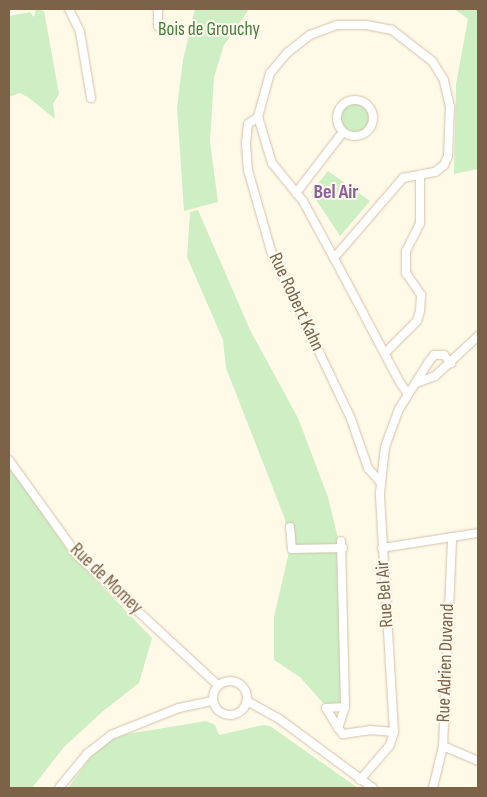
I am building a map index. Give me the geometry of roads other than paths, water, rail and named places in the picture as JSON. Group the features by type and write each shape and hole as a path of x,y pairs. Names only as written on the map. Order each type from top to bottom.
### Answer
{"street":[{"path":"69,9 80,32 91,98"},
{"path":"158,9 158,26"},
{"path":"334,258 395,185 410,174 420,175 435,172 444,166 448,156 450,107 444,80 432,61 392,30 345,25 310,35 287,53 270,73 258,118 272,163 296,193 334,258 406,396"},
{"path":"354,99 369,106 374,118 370,129 354,136 343,132 336,116 341,106 354,99"},
{"name":"Rue Robert Kahn","path":"258,118 248,124 246,144 248,170 268,242 299,313 351,419 368,468 380,482"},
{"path":"296,193 343,132"},
{"path":"384,353 417,321 420,310 421,295 406,273 406,251 420,223 420,175"},
{"path":"418,382 435,376 478,336"},
{"name":"Rue Bel Air","path":"394,732 382,548 380,482 385,447 406,396 418,382 434,355 444,355 451,363"},
{"name":"Rue de Momey","path":"9,460 78,556 218,684"},
{"path":"290,527 292,549 342,545 345,706 338,728"},
{"path":"382,548 478,533"},
{"name":"Rue Adrien Duvand","path":"433,788 443,746 452,537"},
{"path":"247,702 243,710 230,716 217,710 212,701 218,684 228,680 241,684 247,702 278,718 373,788"},
{"path":"59,788 87,754 111,735 179,708 212,701"},
{"path":"345,706 326,708 343,734 370,730 394,732 390,745 360,780"},
{"path":"443,746 478,761"}],"district":[{"name":"Bel Air","path":"336,192"}],"park label":[{"name":"Bois de Grouchy","path":"209,30"}]}
